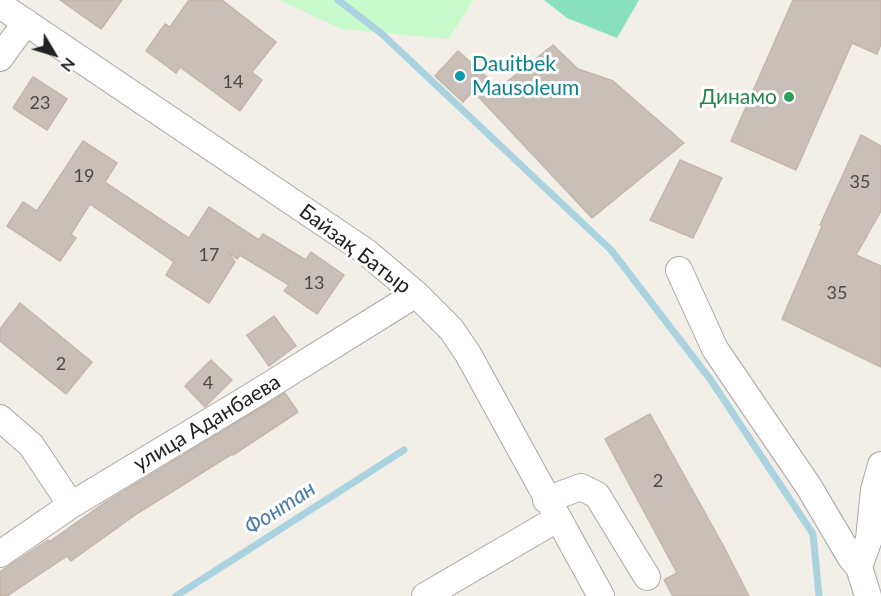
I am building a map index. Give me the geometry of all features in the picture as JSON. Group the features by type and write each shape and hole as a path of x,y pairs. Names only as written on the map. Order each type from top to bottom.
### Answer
{"street":[{"name":"Байзақ Батыр","path":"0,5 365,251 416,294 451,329 468,354 596,594"},
{"path":"0,58 26,22"},
{"path":"679,270 715,349 809,487 851,558 859,567 868,596"},
{"name":"улица Аданбаева","path":"0,555 71,505 248,399 416,294"},
{"path":"0,418 31,445 71,505"},
{"path":"859,567 869,539 874,490 881,465"},
{"path":"425,596 581,487 597,495 647,577"}],"green space":[{"path":"280,0 473,0 449,39 341,29"},
{"path":"544,0 639,0 617,38 567,18"}],"building":[{"path":"60,0 122,0 101,29"},
{"path":"189,0 222,0 276,42 252,72 262,80 240,111 180,67 176,73 146,51 165,24 170,27"},
{"name":"Динамо","path":"793,0 881,0 881,44 877,54 852,43 796,170 731,141"},
{"path":"553,45 578,69 613,81 684,143 592,218 473,91 463,102 435,76 458,51 499,88"},
{"path":"33,77 67,99 47,130 13,108"},
{"path":"861,135 881,146 881,211 856,255 881,266 881,367 782,319 822,226 820,225"},
{"path":"83,141 117,163 105,182 189,238 209,207 259,240 263,234 306,260 311,252 344,275 317,314 284,291 289,285 240,255 237,259 228,252 235,262 209,303 166,275 174,262 90,204 71,234 76,238 60,261 7,226 23,202 37,211"},
{"path":"680,160 722,178 693,238 650,220"},
{"path":"20,303 92,362 66,394 0,341 0,329"},
{"path":"274,316 296,346 269,366 247,335"},
{"path":"211,360 232,380 205,407 185,386"},
{"path":"285,393 298,412 138,513 71,561 67,556 7,596 0,596 0,572 48,540 49,542 104,503"},
{"path":"650,414 749,596 673,596 664,580 677,573 605,439"}],"waterway":[{"path":"338,0 382,34 611,250 710,379 813,534 819,596"},
{"name":"Фонтан","path":"176,596 404,450"}],"place":[{"name":"Dauitbek Mausoleum","path":"460,76"},
{"name":"Динамо","path":"789,97"}]}
